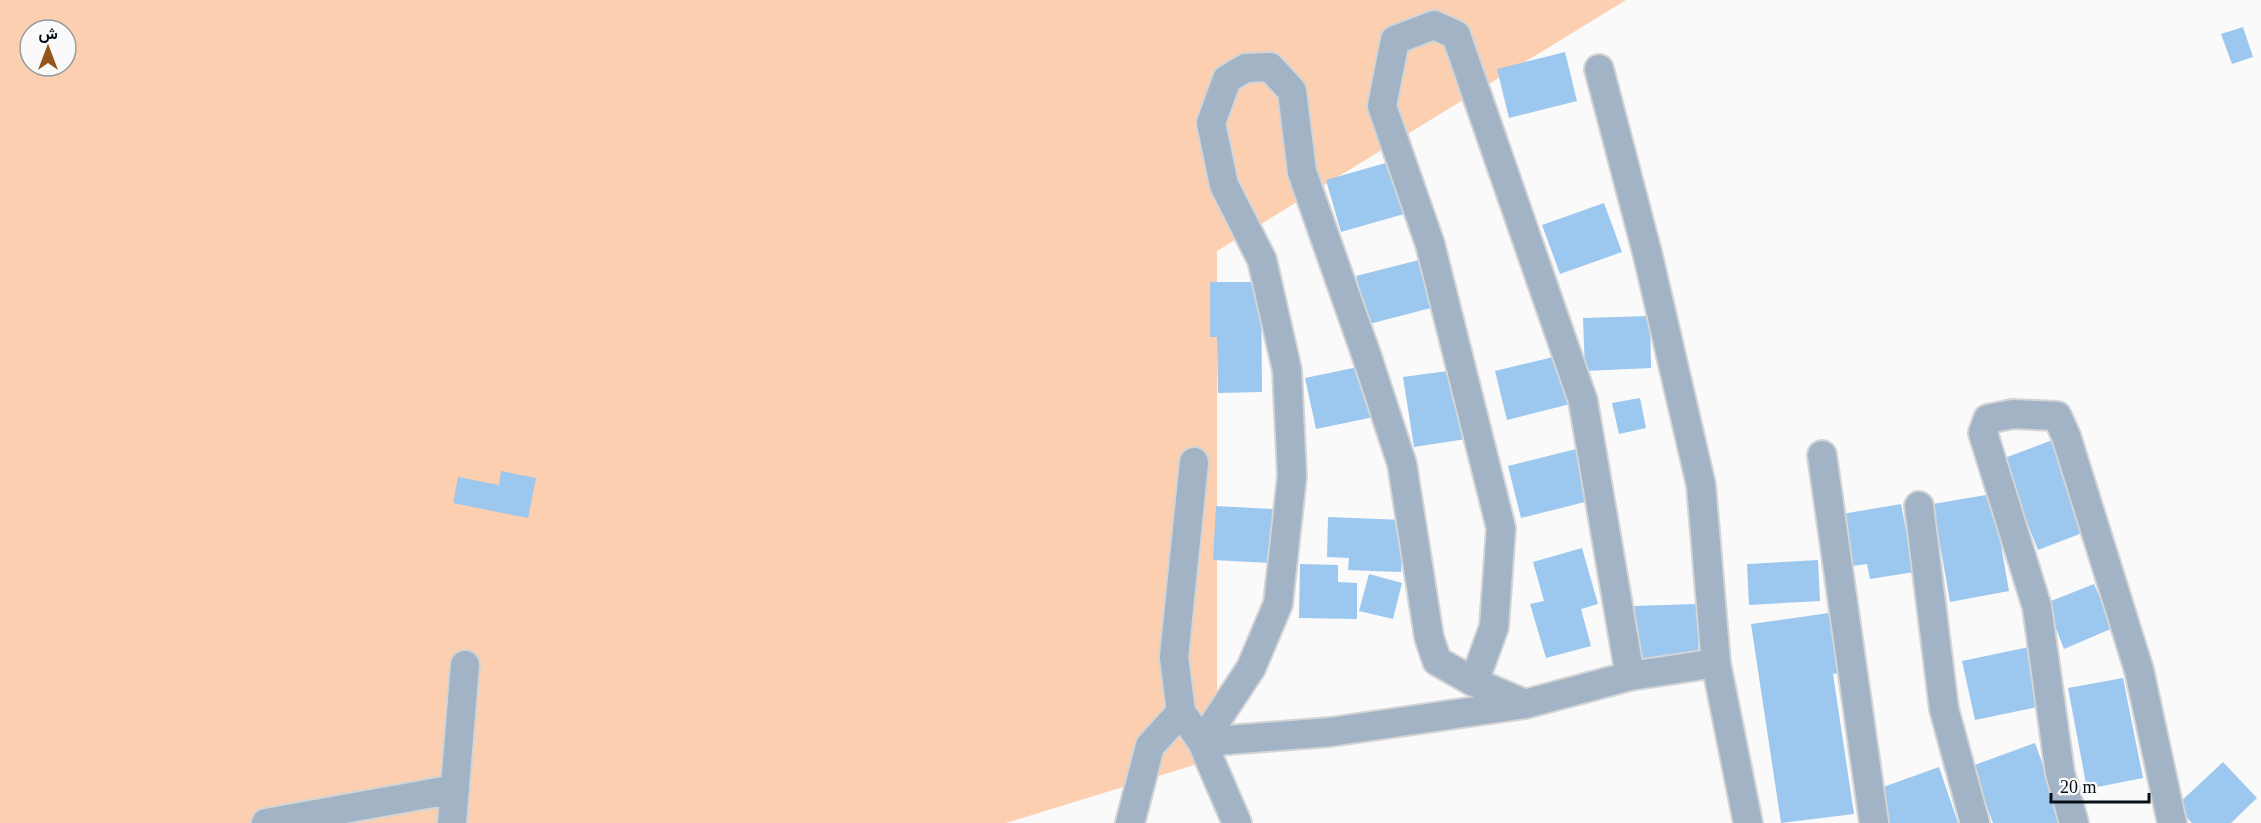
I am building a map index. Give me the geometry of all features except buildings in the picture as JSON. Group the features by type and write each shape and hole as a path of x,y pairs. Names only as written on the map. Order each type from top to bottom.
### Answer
{"street":[{"path":"1474,682 1494,627 1501,528 1430,244 1382,106 1395,40 1434,25 1456,35 1583,401 1630,676"},
{"path":"1202,742 1251,668 1278,604 1292,476 1287,370 1262,260 1224,185 1211,123 1227,79 1246,68 1270,67 1292,91 1302,172 1402,464 1429,637 1437,661 1474,682 1525,704"},
{"path":"1599,69 1647,256 1701,484 1716,663 1748,823"},
{"path":"2074,823 2060,773 2037,607 1983,433 1988,419 2013,414 2057,416 2066,435 2139,670 2172,823"},
{"path":"1822,455 1874,823"},
{"path":"1194,462 1174,657 1180,712 1202,742 1238,823"},
{"path":"1919,506 1944,709 1975,823"},
{"path":"1202,742 1330,732 1525,704 1630,676 1716,663"},
{"path":"452,823 465,665"},
{"path":"1130,823 1150,746 1180,712"},
{"path":"266,823 455,789"}],"shaded area":[{"path":"0,0 1626,0 1217,251 1217,758 1006,823 0,823"}]}
